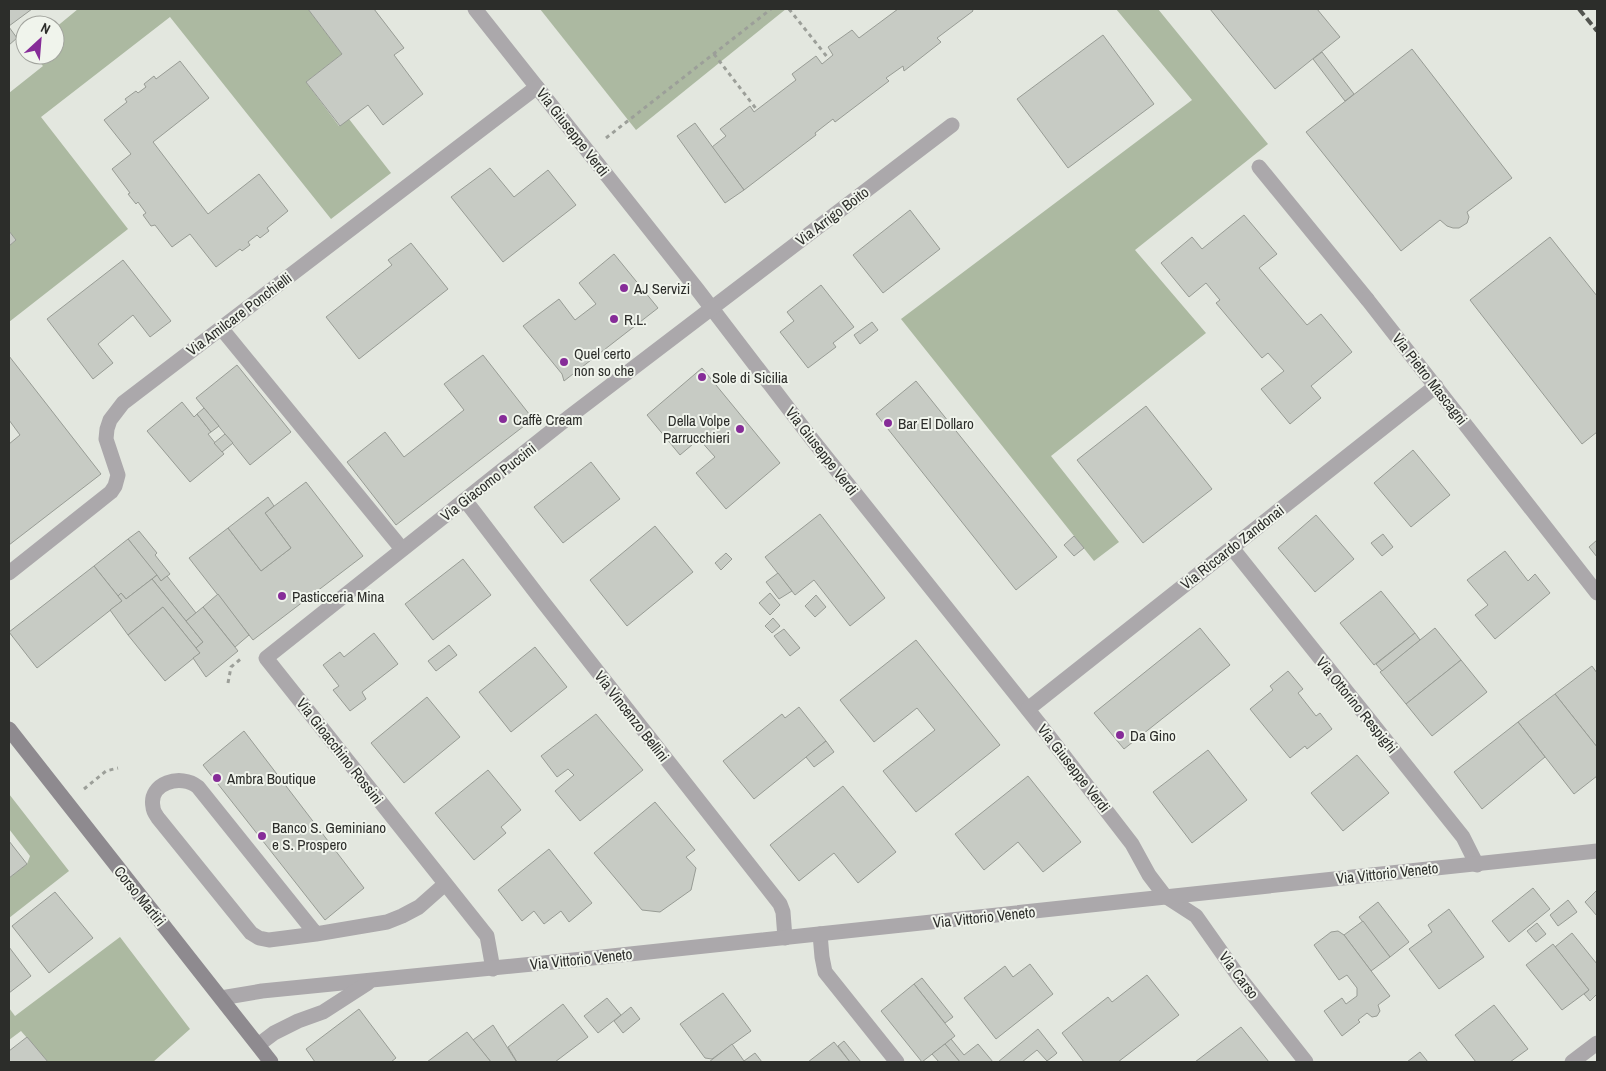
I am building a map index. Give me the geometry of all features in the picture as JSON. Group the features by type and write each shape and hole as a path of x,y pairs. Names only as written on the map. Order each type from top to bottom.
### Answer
{"main road":[{"name":"Corso Martiri","path":"9,729 66,804 271,1062"}],"street":[{"name":"Via Giuseppe Verdi","path":"475,9 712,308 810,438 1028,709 1132,844 1149,875 1165,896"},
{"name":"Via Amilcare Ponchielli","path":"9,573 111,492 116,486 118,475 106,439 110,420 123,403 537,87"},
{"name":"Via Arrigo Boito","path":"712,308 952,125"},
{"name":"Via Pietro Mascagni","path":"1259,167 1367,299 1597,593"},
{"name":"Via Giacomo Puccini","path":"266,658 402,549 712,308"},
{"path":"221,328 402,549"},
{"name":"Via Riccardo Zandonai","path":"1028,709 1436,386"},
{"name":"Via Vincenzo Bellini","path":"465,500 542,602 780,904 784,912 785,938"},
{"name":"Via Ottorino Respighi","path":"1232,548 1463,837 1477,865"},
{"name":"Via Gioacchino Rossini","path":"266,658 487,936 493,969"},
{"path":"316,934 198,787 191,782 179,780 169,781 160,787 154,796 152,807 158,818 251,933 259,938 269,940 316,934 387,922 419,907 445,884"},
{"name":"Via Vittorio Veneto","path":"221,998 262,991 493,969 1597,851"},
{"name":"Via Carso","path":"1165,896 1196,916 1239,976 1306,1062"},
{"path":"820,934 825,972 897,1062"},
{"name":"Via Vittorio Veneto","path":"258,1045 274,1033 298,1021 323,1012 371,981"},
{"path":"1572,1062 1597,1043"}],"path":[{"path":"589,152 771,9"},
{"path":"789,9 828,58"},
{"path":"714,54 756,110"},
{"path":"66,804 106,771 118,768"}],"green space":[{"path":"78,9 308,9 342,54 306,82 339,126 349,119 391,173 331,219 170,17 41,117 128,229 9,322 9,246 16,240 9,231 9,93 42,65 65,65 65,20"},
{"path":"540,9 786,9 636,130"},
{"path":"1116,9 1158,9 1268,144 1135,250 1206,333 1051,456 1119,542 1094,561 901,319 1192,100"},
{"path":"9,794 69,871 9,918 9,878 27,864 30,856 9,829"},
{"path":"120,937 190,1029 153,1062 48,1062 21,1031 9,1040 9,1008 15,1016"}],"building":[{"path":"9,9 32,9 24,15 15,15 15,22 9,26"},
{"path":"308,9 374,9 404,48 394,55 423,94 383,125 368,105 340,126 306,82 342,54"},
{"path":"898,9 972,9 973,11 937,38 941,42 904,71 903,66 886,78 889,81 835,122 833,119 815,133 816,135 744,190 712,147 726,136 720,129 750,106 754,112 796,80 792,74 816,56 822,64 833,55 828,47 852,30 859,38"},
{"path":"1210,9 1317,9 1340,37 1275,89"},
{"path":"9,27 15,35 15,40 9,45"},
{"path":"1103,35 1154,104 1068,168 1017,99"},
{"path":"1412,49 1512,178 1467,212 1469,217 1467,223 1459,228 1453,228 1440,220 1401,251 1306,132"},
{"path":"1322,52 1354,94 1345,101 1313,59"},
{"path":"180,61 209,98 153,142 208,214 259,174 288,211 267,228 269,231 260,238 257,235 248,242 250,245 242,251 240,249 216,267 190,234 172,247 155,225 151,226 143,215 146,213 138,202 136,204 128,194 130,193 112,169 131,154 104,120 127,102 125,99 146,87 144,84 154,76 156,79"},
{"path":"695,123 744,190 725,203 677,136"},
{"path":"490,168 514,197 548,170 576,205 503,262 451,197"},
{"path":"910,210 940,249 883,293 853,255"},
{"path":"1244,215 1277,254 1259,268 1307,325 1321,314 1352,352 1311,386 1321,398 1290,424 1261,389 1284,371 1268,353 1262,358 1216,303 1220,300 1206,283 1189,297 1161,263 1192,237 1202,249"},
{"path":"9,231 16,240 9,246"},
{"path":"1550,237 1597,296 1597,432 1582,444 1470,300"},
{"path":"411,243 448,289 359,359 326,317 392,265 388,260"},
{"path":"614,254 658,308 564,381 562,374 523,326 559,299 575,320 596,304 579,283"},
{"path":"123,260 171,321 150,337 133,315 98,344 113,363 93,379 47,319"},
{"path":"821,285 854,327 833,343 836,347 808,368 780,332 794,321 787,312"},
{"path":"872,322 878,330 860,344 854,335"},
{"path":"483,355 533,419 396,525 347,462 385,432 404,457 464,410 444,384"},
{"path":"9,356 101,474 9,545 9,444 20,435 9,420"},
{"path":"237,365 291,432 250,465 196,398"},
{"path":"702,368 780,463 726,509 696,473 715,457 699,439 680,455 647,415"},
{"path":"916,381 1057,557 1016,590 876,414"},
{"path":"182,402 194,417 197,414 211,432 208,434 224,454 190,482 147,431"},
{"path":"1146,406 1212,489 1143,543 1077,460"},
{"path":"204,408 219,426 211,432 197,414"},
{"path":"225,434 233,443 222,452 214,443"},
{"path":"1413,450 1450,495 1411,527 1374,483"},
{"path":"591,462 620,499 563,543 534,507"},
{"path":"306,482 363,556 253,640 189,558 228,528 261,571 291,548 265,513"},
{"path":"268,497 274,506 265,513 291,548 261,571 228,528"},
{"path":"820,514 885,598 850,626 814,580 795,595 765,557"},
{"path":"1316,515 1354,559 1315,592 1278,548"},
{"path":"655,526 693,572 627,626 590,580"},
{"path":"139,531 157,553 155,555 170,574 161,581 128,539"},
{"path":"1383,534 1393,547 1382,556 1371,543"},
{"path":"1074,536 1084,548 1074,556 1064,545"},
{"path":"128,539 157,575 126,599 121,593 118,596 94,566"},
{"path":"1597,540 1597,557 1589,547"},
{"path":"1505,551 1528,581 1535,574 1550,593 1495,639 1475,615 1488,605 1467,580"},
{"path":"726,553 732,559 721,570 715,563"},
{"path":"463,559 491,595 433,640 405,604"},
{"path":"94,566 122,601 37,668 9,632"},
{"path":"778,573 792,591 779,599 766,582"},
{"path":"157,575 161,581 167,576 196,613 186,621 152,579"},
{"path":"152,579 203,642 196,648 163,607 128,635 110,610 122,601 118,596 121,593 126,599"},
{"path":"1381,591 1415,633 1374,665 1340,623"},
{"path":"770,593 780,605 770,615 759,603"},
{"path":"218,594 249,635 235,647 203,607"},
{"path":"816,595 826,607 815,617 805,606"},
{"path":"163,607 200,653 165,681 128,635"},
{"path":"203,607 238,651 206,677 193,658 200,653 196,648 203,642 186,621"},
{"path":"773,618 780,626 772,633 765,626"},
{"path":"1200,628 1230,665 1124,749 1094,713"},
{"path":"1435,628 1461,660 1406,704 1380,672"},
{"path":"784,629 800,648 790,656 774,636"},
{"path":"374,633 398,664 362,692 366,699 350,711 333,690 339,686 323,665 340,652 344,657"},
{"path":"1415,633 1420,640 1382,671 1376,664"},
{"path":"916,640 1000,745 916,812 883,771 935,730 917,708 874,742 840,700"},
{"path":"449,645 457,655 436,671 428,661"},
{"path":"535,647 567,687 511,732 479,692"},
{"path":"1461,660 1487,692 1432,736 1406,704"},
{"path":"1592,666 1597,673 1597,747 1555,694"},
{"path":"1288,671 1303,689 1298,693 1316,716 1320,713 1332,729 1307,749 1305,746 1290,758 1250,709 1273,690 1270,686"},
{"path":"1555,694 1597,747 1597,776 1574,794 1518,722"},
{"path":"427,697 460,737 404,783 371,743"},
{"path":"799,707 826,741 754,799 723,761 782,714 785,718"},
{"path":"596,714 643,770 580,821 555,791 574,775 568,769 557,777 541,756"},
{"path":"1518,722 1545,757 1482,809 1454,772"},
{"path":"244,731 364,888 325,920 203,765"},
{"path":"826,741 834,752 814,767 806,757"},
{"path":"1208,750 1247,800 1192,843 1153,792"},
{"path":"1357,755 1389,793 1343,831 1311,793"},
{"path":"488,770 521,810 501,827 506,833 474,860 435,813"},
{"path":"1028,776 1081,842 1043,872 1018,842 984,870 955,834"},
{"path":"843,786 896,852 858,883 834,853 799,881 770,845"},
{"path":"655,802 695,850 686,857 696,868 691,890 660,912 642,910 594,853"},
{"path":"9,841 27,864 9,878"},
{"path":"549,849 592,903 569,922 561,911 544,924 534,911 522,921 498,890"},
{"path":"1533,888 1550,909 1509,942 1492,921"},
{"path":"1597,890 1597,916 1585,902"},
{"path":"55,892 93,938 49,973 12,926"},
{"path":"1568,900 1577,912 1558,926 1550,915"},
{"path":"1378,902 1409,942 1390,957 1359,917"},
{"path":"1449,909 1484,957 1439,989 1409,949 1432,932 1428,925"},
{"path":"1363,921 1390,957 1371,971 1344,935"},
{"path":"1537,923 1546,934 1536,942 1527,931"},
{"path":"1338,931 1344,935 1390,996 1378,1005 1380,1011 1377,1016 1372,1017 1367,1013 1358,1020 1360,1022 1342,1036 1324,1011 1342,998 1346,1004 1357,996 1357,988 1347,975 1339,980 1314,945 1331,932"},
{"path":"1572,933 1597,964 1597,994 1590,1001 1584,994 1589,990 1555,947"},
{"path":"1553,944 1589,990 1562,1010 1526,965"},
{"path":"9,947 31,976 9,993"},
{"path":"1030,964 1053,994 996,1039 964,998 1005,966 1013,977"},
{"path":"1147,975 1179,1015 1118,1062 1084,1062 1062,1033 1108,997 1112,1002"},
{"path":"922,978 953,1017 945,1023 914,984"},
{"path":"914,984 955,1036 922,1062 881,1011"},
{"path":"723,993 751,1031 712,1059 705,1058 680,1024"},
{"path":"607,998 621,1015 598,1033 584,1016"},
{"path":"563,1004 588,1037 555,1062 517,1062 508,1047"},
{"path":"1494,1005 1528,1049 1510,1062 1476,1062 1455,1035"},
{"path":"631,1007 640,1019 623,1033 614,1021"},
{"path":"359,1009 396,1058 391,1062 315,1062 306,1049"},
{"path":"493,1025 515,1062 491,1062 473,1040"},
{"path":"1241,1027 1269,1062 1195,1062"},
{"path":"1038,1029 1056,1054 1047,1061 1037,1050 1022,1062 998,1062"},
{"path":"467,1032 491,1062 427,1062"},
{"path":"27,1037 48,1062 9,1062 9,1051"},
{"path":"951,1039 964,1055 978,1044 993,1062 960,1062 945,1044"},
{"path":"844,1041 861,1062 850,1062 838,1046"},
{"path":"834,1042 850,1062 808,1062"},
{"path":"732,1044 744,1061 755,1053 762,1062 709,1062"},
{"path":"945,1044 960,1062 939,1062 932,1054"},
{"path":"1420,1052 1428,1062 1407,1062"}],"railway":[{"path":"1579,9 1597,31"}],"place":[{"name":"AJ Servizi","path":"624,288"},
{"name":"R.L.","path":"614,319"},
{"name":"Quel certo non so che","path":"564,362"},
{"name":"Sole di Sicilia","path":"702,377"},
{"name":"Caffè Cream","path":"503,419"},
{"name":"Bar El Dollaro","path":"888,423"},
{"name":"Della Volpe Parrucchieri","path":"740,429"},
{"name":"Pasticceria Mina","path":"282,596"},
{"name":"Da Gino","path":"1120,735"},
{"name":"Ambra Boutique","path":"217,778"},
{"name":"Banco S. Geminiano e S. Prospero","path":"262,836"}]}
